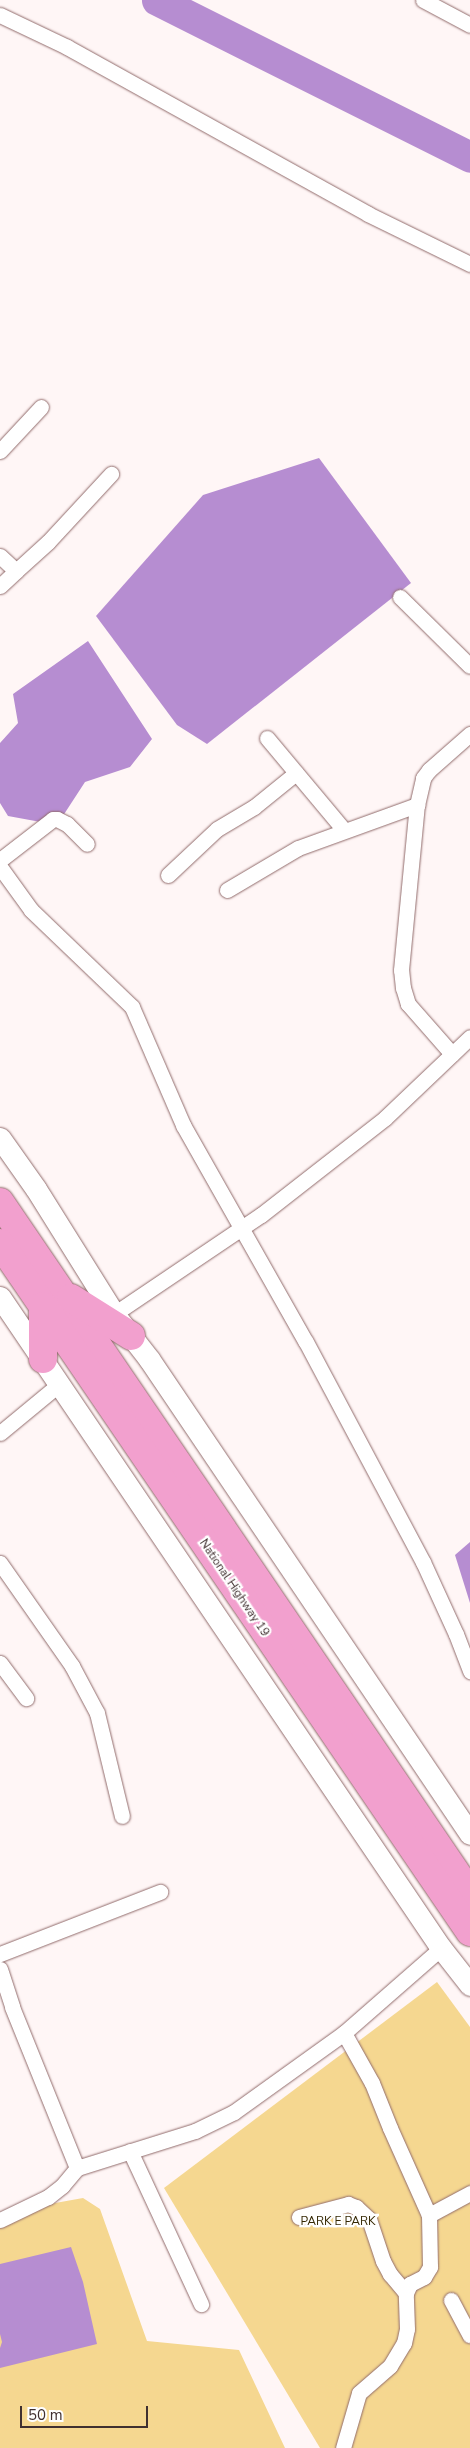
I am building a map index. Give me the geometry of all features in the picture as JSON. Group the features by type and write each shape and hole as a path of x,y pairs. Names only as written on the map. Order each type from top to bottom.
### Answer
{"highway":[{"path":"0,1202 52,1299 470,1893"},
{"name":"National Highway 19","path":"0,1243 52,1299 470,1932"},
{"path":"52,1299 131,1336"},
{"path":"43,1359 52,1299"}],"main road":[{"path":"0,1138 36,1189 114,1314 154,1367 470,1834"},
{"path":"0,1297 441,1948 470,1986"}],"street":[{"path":"423,0 470,25"},
{"path":"0,15 67,47 368,214 470,264"},
{"path":"0,451 41,407"},
{"path":"0,586 48,542 111,474"},
{"path":"0,556 16,571"},
{"path":"400,597 470,666"},
{"path":"452,1054 408,1004 403,988 401,970 417,805 422,778 428,770 470,734"},
{"path":"267,738 344,830"},
{"path":"168,875 217,829 254,807 296,773"},
{"path":"227,890 298,848 417,805"},
{"path":"0,860 53,819 67,824 87,844"},
{"path":"0,867 30,910 132,1006 183,1125 311,1350 424,1562 470,1670"},
{"path":"114,1314 243,1228 385,1118 470,1037"},
{"path":"0,1433 58,1385"},
{"path":"0,1563 72,1666 97,1713 122,1816"},
{"path":"0,1663 26,1698"},
{"path":"0,1954 160,1892"},
{"path":"0,2220 48,2197 62,2186 77,2168 195,2131 234,2112 344,2033 441,1948"},
{"path":"0,1969 12,2007 77,2168"},
{"path":"343,2448 359,2392 390,2366 404,2343 406,2293 410,2284 424,2277 430,2267 429,2215 372,2083 344,2033"},
{"path":"130,2152 201,2304"},
{"path":"429,2215 470,2193"},
{"path":"299,2217 348,2204 356,2207 369,2219 382,2261 406,2293"},
{"path":"450,2300 470,2335"}],"green space":[{"name":"PARK E PARK","path":"437,1982 470,2027 470,2448 320,2448 164,2188"},
{"path":"83,2198 100,2209 147,2341 239,2350 285,2448 0,2448 0,2213"}],"shaded area":[{"path":"319,458 411,583 207,744 177,725 96,616 203,495"},
{"path":"88,641 152,739 130,767 85,782 57,825 8,816 0,803 0,743 18,723 13,694"},
{"path":"470,1542 470,1603 455,1555"},
{"path":"71,2247 83,2282 97,2344 0,2368 0,2348 2,2342 0,2334 0,2264"}],"waterway":[{"path":"157,0 470,157"}]}
